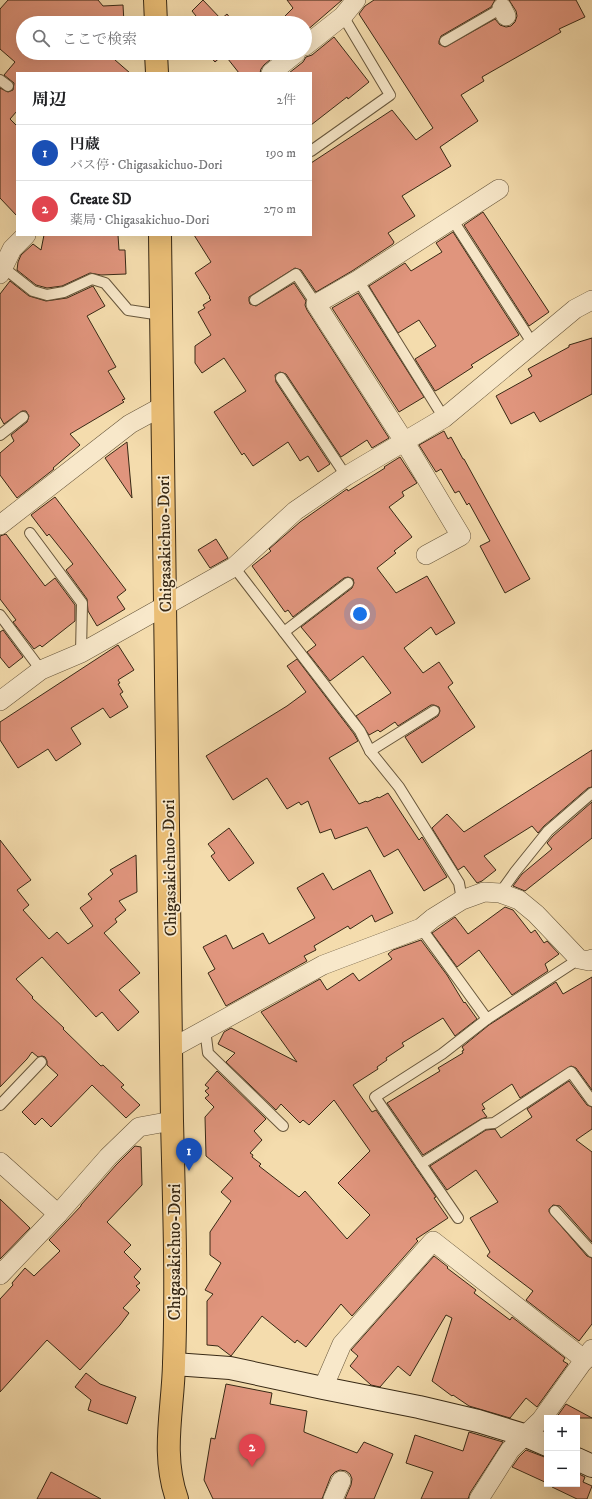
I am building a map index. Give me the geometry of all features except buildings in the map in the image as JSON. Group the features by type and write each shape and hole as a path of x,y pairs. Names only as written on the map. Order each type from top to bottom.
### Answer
{"main road":[{"path":"155,0 156,16"},
{"path":"156,60 157,72"},
{"name":"Chigasakichuo-Dori","path":"160,236 172,1121 176,1260 174,1364 168,1453 172,1484 177,1499"}],"street":[{"path":"312,40 343,16 356,0"},
{"path":"272,72 287,60"},
{"path":"426,555 460,536 404,441 316,304 358,280 499,189"},
{"path":"1,269 12,249 25,236"},
{"path":"0,701 41,670 81,653 234,567 295,511 346,476 444,418 575,310 592,300"},
{"path":"0,525 130,424 163,406"},
{"path":"172,1048 322,964 422,928 433,918 462,900 484,892 500,893 519,900 585,959"},
{"path":"0,1275 58,1214 108,1157 139,1127 172,1121"},
{"path":"0,1162 58,1214"},
{"path":"323,1388 342,1344 433,1241 588,1354 541,1420 510,1450 479,1499"},
{"path":"174,1364 230,1368 419,1407 478,1421 524,1435 544,1445"},
{"path":"580,1460 592,1466"},
{"path":"333,1499 341,1481"}],"lane":[{"path":"445,41 502,8"},
{"path":"312,150 390,95 343,16"},
{"path":"452,219 533,344"},
{"path":"1,269 33,291 47,295 64,292 92,279 105,283 128,310 161,315"},
{"path":"255,300 296,274 316,304"},
{"path":"358,280 444,418"},
{"path":"281,378 346,476"},
{"path":"0,435 23,417"},
{"path":"30,534 82,603 81,653"},
{"path":"234,567 360,731 370,751 398,787 459,883 462,900"},
{"path":"284,632 348,583"},
{"path":"0,615 41,670"},
{"path":"370,751 434,711"},
{"path":"500,893 548,831 592,793"},
{"path":"422,928 487,1019"},
{"path":"458,1218 375,1097 442,1054 487,1019 585,959"},
{"path":"205,1029 208,1054 283,1126"},
{"path":"0,1105 41,1062"},
{"path":"421,1164 484,1124 494,1123 571,1072 592,1101"},
{"path":"555,1211 592,1252"}],"place":[{"name":"円蔵","path":"189,1171"},
{"name":"Create SD","path":"252,1467"}]}
